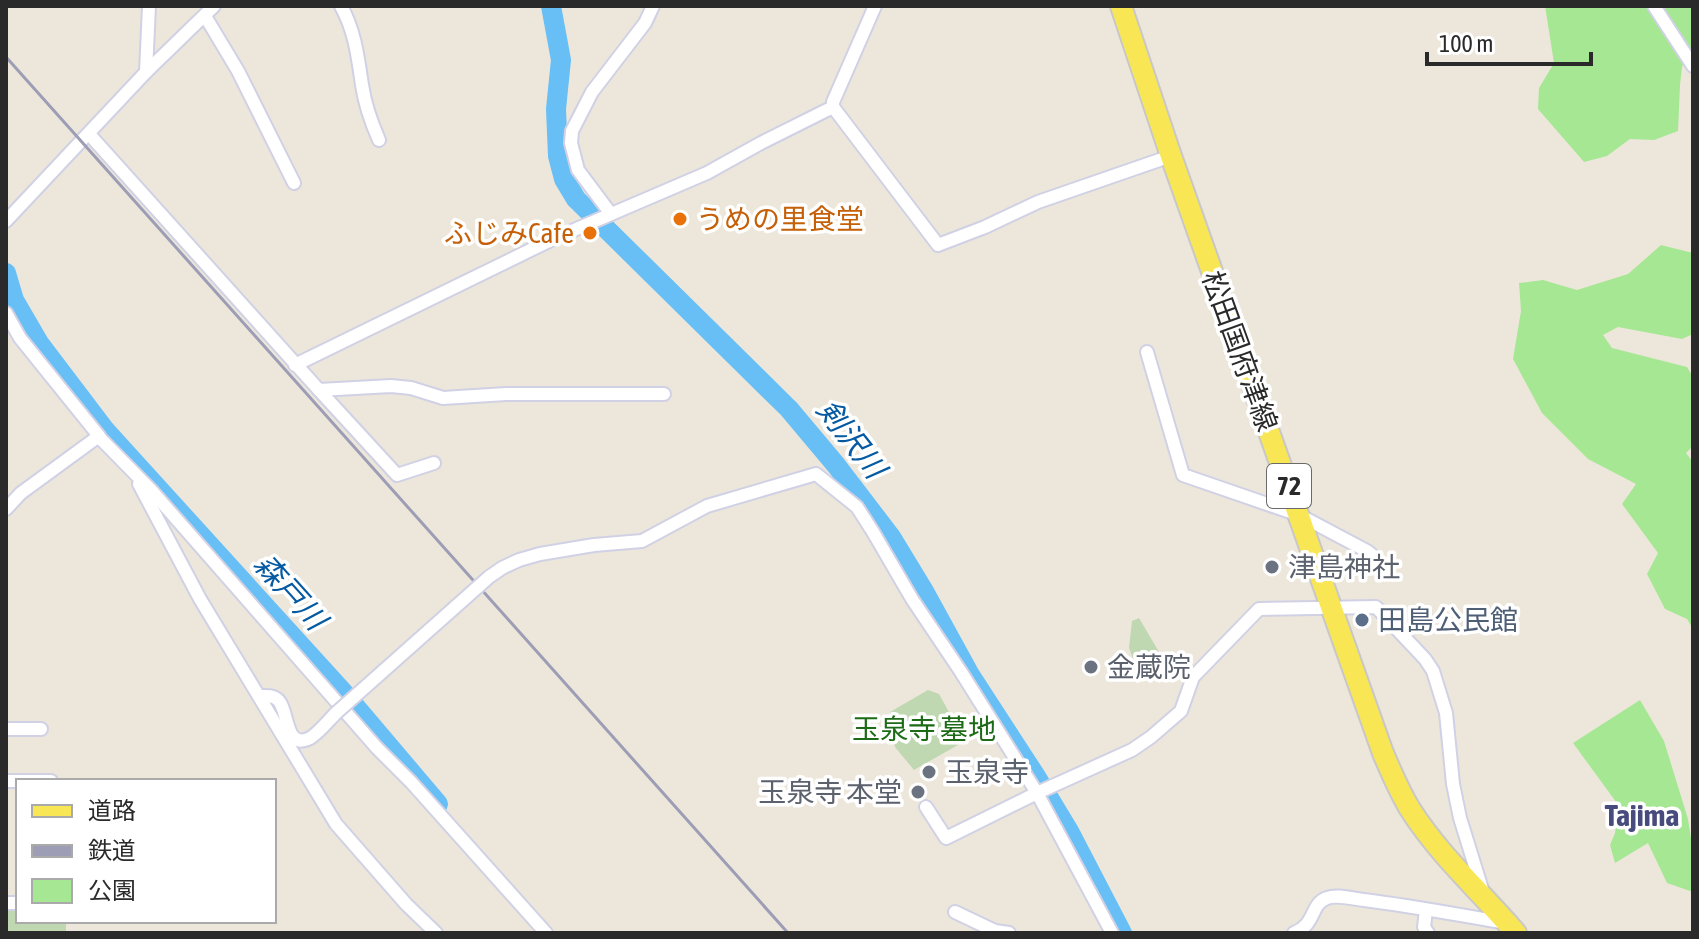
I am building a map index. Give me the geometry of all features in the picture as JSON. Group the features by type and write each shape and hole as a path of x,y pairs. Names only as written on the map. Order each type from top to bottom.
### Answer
{"main road":[{"name":"松田国府津線","path":"1121,6 1171,156 1394,781 1419,822 1512,928"}],"street":[{"path":"146,72 149,6"},
{"path":"341,6 359,56 367,108 379,140"},
{"path":"603,217 578,170 571,143 572,131 596,86 645,23 653,6"},
{"path":"875,6 833,107 938,245 1038,202 1171,156"},
{"path":"1654,6 1693,66"},
{"path":"6,221 146,72 210,11 294,183"},
{"path":"295,365 553,239 707,173 833,107"},
{"path":"89,134 397,475 434,463"},
{"path":"6,313 20,338 97,435 161,502 377,748 546,933"},
{"path":"1147,352 1183,475 1299,515 1367,551 1374,561"},
{"path":"319,390 391,386 411,388 443,398 506,394 664,394"},
{"path":"6,509 21,493 97,435"},
{"path":"134,474 200,599 336,824 406,904 436,933"},
{"path":"259,696 274,697 281,702 291,735 297,740 308,739 502,568 540,554 642,541 707,506 816,474 857,507 912,599 1037,793 1112,933"},
{"path":"926,807 946,838 1132,750 1181,711 1193,677 1259,609 1376,607 1433,671 1446,713 1453,784 1460,818 1485,900"},
{"path":"6,729 41,729"},
{"path":"1294,933 1310,922 1318,902 1330,896 1426,910 1512,928"},
{"path":"1426,910 1424,927 1428,933"},
{"path":"955,912 995,931 1009,933"}],"green space":[{"path":"1545,6 1693,6 1693,46 1682,67 1678,131 1654,140 1630,139 1607,156 1584,162 1538,109 1539,88 1554,63"},
{"path":"1661,245 1693,253 1693,334 1682,339 1618,327 1603,335 1612,348 1687,367 1693,377 1693,446 1686,453 1693,462 1693,629 1687,619 1665,609 1647,574 1658,553 1622,504 1636,484 1588,459 1542,413 1513,359 1521,311 1519,283 1543,280 1577,290 1628,274"},
{"path":"1139,618 1159,652 1136,667 1129,648 1132,621"},
{"name":"玉泉寺 墓地","path":"928,690 939,694 965,741 914,770 895,747 890,712"},
{"path":"1640,700 1664,741 1688,819 1693,851 1693,892 1667,883 1648,843 1615,863 1610,845 1619,806 1573,743"},
{"path":"6,907 16,907 16,923 66,923 66,931 6,933"}],"waterway":[{"name":"剣沢川","path":"551,6 561,60 556,109 558,156 564,179 576,199 789,409 891,537 970,675 1070,833 1122,933"},
{"name":"森戸川","path":"6,273 14,300 39,343 105,430 343,692 438,804"}],"railway":[{"path":"6,57 788,933"}],"place":[{"name":"うめの里食堂","path":"680,219"},
{"name":"ふじみCafe","path":"590,233"},
{"name":"津島神社","path":"1272,567"},
{"name":"田島公民館","path":"1362,620"},
{"name":"金蔵院","path":"1091,667"},
{"name":"玉泉寺","path":"929,772"},
{"name":"玉泉寺 本堂","path":"918,792"}],"district":[{"name":"Tajima","path":"1642,816"}]}
